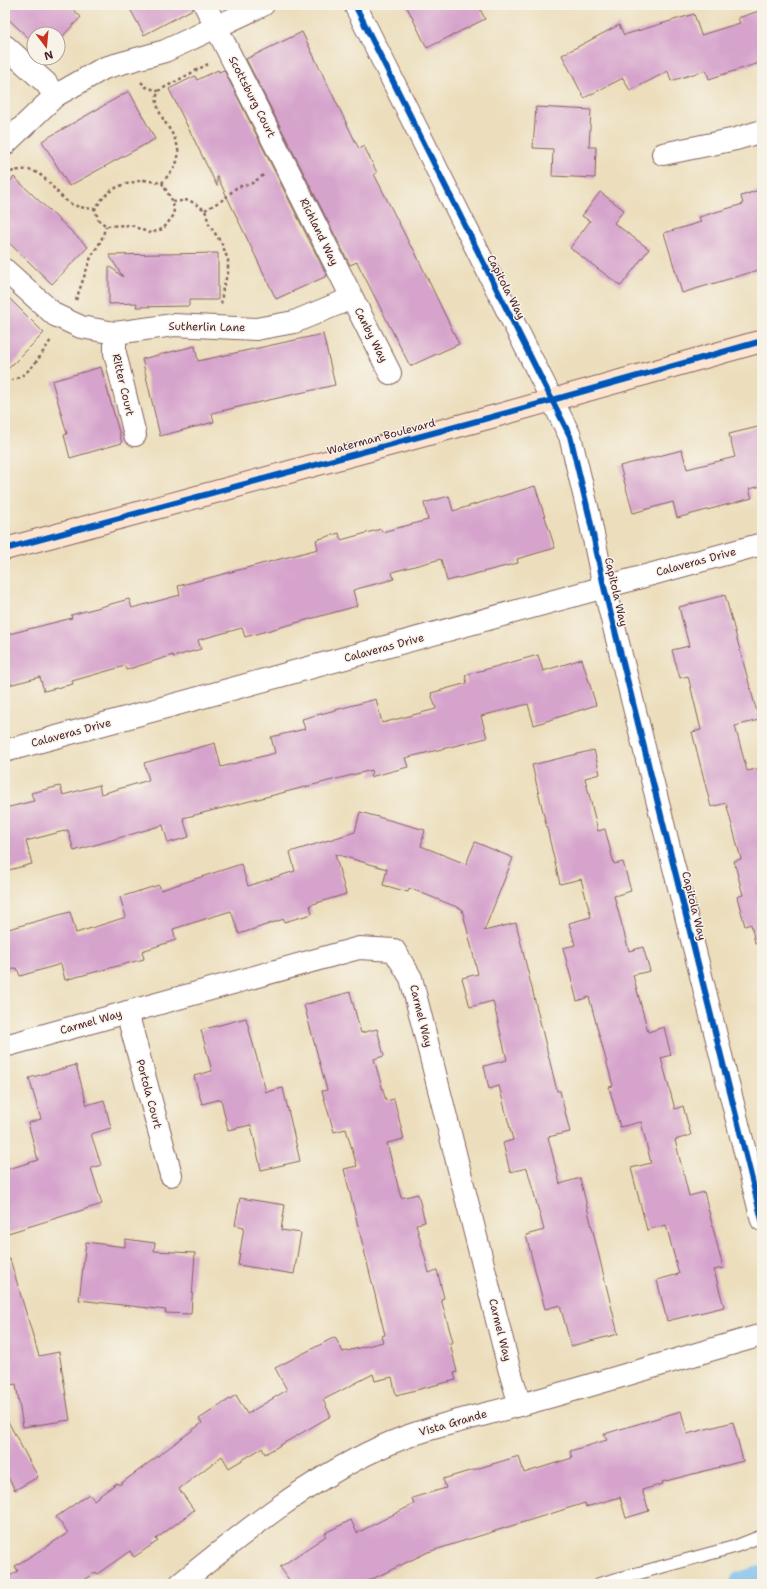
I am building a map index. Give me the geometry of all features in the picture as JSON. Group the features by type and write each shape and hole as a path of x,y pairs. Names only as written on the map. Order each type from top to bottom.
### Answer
{"main road":[{"name":"Waterman Boulevard","path":"5,549 552,400 762,341"}],"street":[{"name":"Scottsburg Court","path":"205,5 287,166"},
{"path":"5,144 55,96 104,68 165,51 263,5"},
{"name":"Capitola Way","path":"355,5 570,436 604,587 762,1220"},
{"path":"5,46 46,83 55,96"},
{"path":"664,154 736,139 762,131"},
{"name":"Richland Way","path":"287,166 352,298"},
{"name":"Sutherlin Lane","path":"5,270 55,316 81,327 115,333 174,325 256,329 294,322 352,298"},
{"name":"Canby Way","path":"352,298 390,372"},
{"name":"Ritter Court","path":"115,333 115,353 135,435"},
{"name":"Calaveras Drive","path":"5,751 762,544"},
{"name":"Carmel Way","path":"5,1046 359,948 394,950 411,978 509,1368 520,1405"},
{"name":"Portola Court","path":"127,1012 171,1175"},
{"name":"Vista Grande","path":"180,1584 280,1505 312,1484 372,1452 430,1428 520,1405 762,1335"}],"lane":[{"path":"599,1584 734,1547 762,1536"}],"path":[{"path":"162,183 175,165 178,151 172,132 157,103 158,91 230,54"},
{"path":"205,210 224,199 237,187 251,184 270,170 287,166"},
{"path":"5,174 18,169 32,171 44,176 66,200 80,208 95,209"},
{"path":"95,209 104,196 122,184 144,180 162,183"},
{"path":"95,209 98,219 106,226 131,225 149,233 163,229 174,216 173,202 162,183"},
{"path":"173,202 189,200 205,210 209,224 222,244 228,260 228,273 223,287 219,327"}],"building":[{"path":"5,5 68,5 81,17 66,33 66,26 26,26 26,36 5,16"},
{"path":"128,5 193,5 193,9 144,35"},
{"path":"406,5 478,5 485,19 427,48"},
{"path":"762,10 762,62 709,79 706,70 671,81 668,71 630,91 623,78 584,98 562,55 619,25 624,35 694,14 701,35 740,23 738,18"},
{"path":"302,32 359,149 364,146 377,173 374,174 411,247 412,246 459,344 410,366 357,262 350,265 246,59"},
{"path":"218,70 219,72 224,70 327,276 276,299 217,176 217,186 169,89 195,76 197,80"},
{"path":"129,91 155,139 69,186 42,141"},
{"path":"536,107 591,110 589,147 596,147 595,178 552,176 553,149 533,148"},
{"path":"14,177 88,247 52,284 5,239 5,187"},
{"path":"762,189 762,269 682,293 664,233 701,222 699,217 743,204 741,196"},
{"path":"600,192 624,210 614,223 649,249 621,286 570,248 590,221 582,216"},
{"path":"218,253 218,300 189,300 189,306 136,307 137,303 109,304 109,266 123,277 109,255"},
{"path":"5,294 44,333 5,372"},
{"path":"323,334 335,385 212,413 214,422 160,436 142,359 195,346 198,361"},
{"path":"101,367 122,443 70,458 64,435 67,434 52,381"},
{"path":"762,426 762,486 749,489 752,498 677,518 673,502 633,513 620,466 682,450 687,469 735,457 729,434"},
{"path":"535,486 555,548 517,559 518,563 447,581 441,559 392,572 394,579 353,590 357,606 245,637 242,628 198,640 201,649 173,657 173,655 126,670 125,666 72,681 73,684 44,691 40,677 5,686 5,635 72,618 71,615 129,599 132,608 180,595 178,586 318,549 316,540 339,533 341,540 381,529 382,532 428,520 424,503 449,496 453,511"},
{"path":"725,595 759,720 735,726 747,771 762,768 762,942 755,943 751,924 745,926 737,897 743,895 734,861 741,859 726,803 711,807 692,732 701,730 688,676 680,678 672,650 689,646 679,607"},
{"path":"538,655 543,671 582,659 596,705 534,725 528,704 481,716 487,738 405,758 408,767 370,777 372,770 183,818 189,837 168,843 163,825 74,851 68,830 26,841 32,864 5,871 5,808 34,801 31,793 60,786 63,795 99,785 101,794 149,780 144,763 215,743 221,767 275,753 271,737 305,729 302,719 376,699 382,723 436,709 431,693 467,683 465,675"},
{"path":"594,750 600,774 585,778 598,831 605,829 614,864 623,862 631,891 614,896 629,951 643,947 650,971 633,975 648,1032 664,1027 671,1055 661,1058 675,1109 683,1106 691,1135 675,1140 689,1196 704,1192 723,1268 714,1270 724,1307 667,1321 657,1280 679,1274 666,1225 647,1230 631,1168 651,1163 641,1122 620,1127 609,1087 613,1086 589,997 577,1001 563,948 575,945 569,923 591,917 581,879 560,884 532,765"},
{"path":"360,812 425,830 421,846 466,864 475,842 513,858 484,931 516,923 557,1091 560,1091 570,1132 548,1137 560,1184 580,1178 618,1334 571,1346 560,1305 545,1309 526,1235 544,1230 527,1168 510,1172 503,1143 513,1140 499,1086 489,1089 484,1066 507,1060 493,1001 470,1007 462,978 478,974 462,909 409,888 408,892 383,885 387,869 335,854 346,894 310,905 312,914 284,922 284,919 239,934 231,911 173,929 176,940 142,951 144,959 65,980 61,964 20,976 17,968 5,972 5,930 70,912 76,933 126,917 120,897 159,885 161,890 241,864 248,886 295,871 290,852 355,832"},
{"path":"350,992 361,1033 377,1029 384,1056 374,1059 386,1101 394,1099 404,1139 387,1143 401,1198 418,1194 425,1222 416,1224 429,1273 437,1270 444,1298 441,1299 453,1342 450,1343 457,1372 454,1373 456,1380 396,1395 392,1377 375,1381 373,1374 323,1400 331,1416 265,1454 262,1448 229,1468 222,1456 179,1489 194,1510 156,1539 158,1541 134,1557 130,1551 97,1574 96,1572 77,1584 5,1584 5,1579 18,1571 15,1566 68,1533 56,1517 89,1494 94,1500 117,1483 119,1485 202,1423 199,1419 236,1395 247,1414 287,1390 275,1368 335,1337 343,1352 383,1342 381,1336 385,1335 344,1169 357,1166 346,1129 334,1132 322,1091 327,1090 304,1005"},
{"path":"246,1018 266,1092 283,1088 300,1161 261,1170 251,1125 228,1130 221,1099 202,1104 194,1076 212,1071 201,1030"},
{"path":"76,1065 87,1105 104,1100 111,1128 91,1134 101,1165 91,1168 102,1204 5,1234 5,1170 38,1160 28,1123 41,1119 29,1078"},
{"path":"240,1198 285,1205 281,1230 301,1233 294,1274 238,1265 244,1227 235,1225"},
{"path":"125,1239 155,1243 154,1251 195,1253 191,1314 165,1313 166,1310 79,1300 86,1242 125,1247"},
{"path":"10,1259 39,1356 59,1352 70,1420 23,1427 16,1384 5,1386 5,1260"},
{"path":"681,1411 687,1434 733,1422 743,1461 662,1482 663,1484 642,1490 649,1511 626,1518 620,1497 586,1507 585,1503 428,1552 362,1584 292,1584 280,1567 326,1536 325,1533 351,1520 357,1533 414,1504 412,1498 446,1488 443,1479 519,1456 524,1473 572,1458 570,1451 607,1440 604,1434"},
{"path":"5,1416 38,1477 15,1490 5,1472"}],"waterway":[{"path":"741,1584 762,1578"}],"cycle path":[{"path":"355,5 570,436 604,587 762,1220"},
{"path":"5,549 499,415 762,341"}]}
